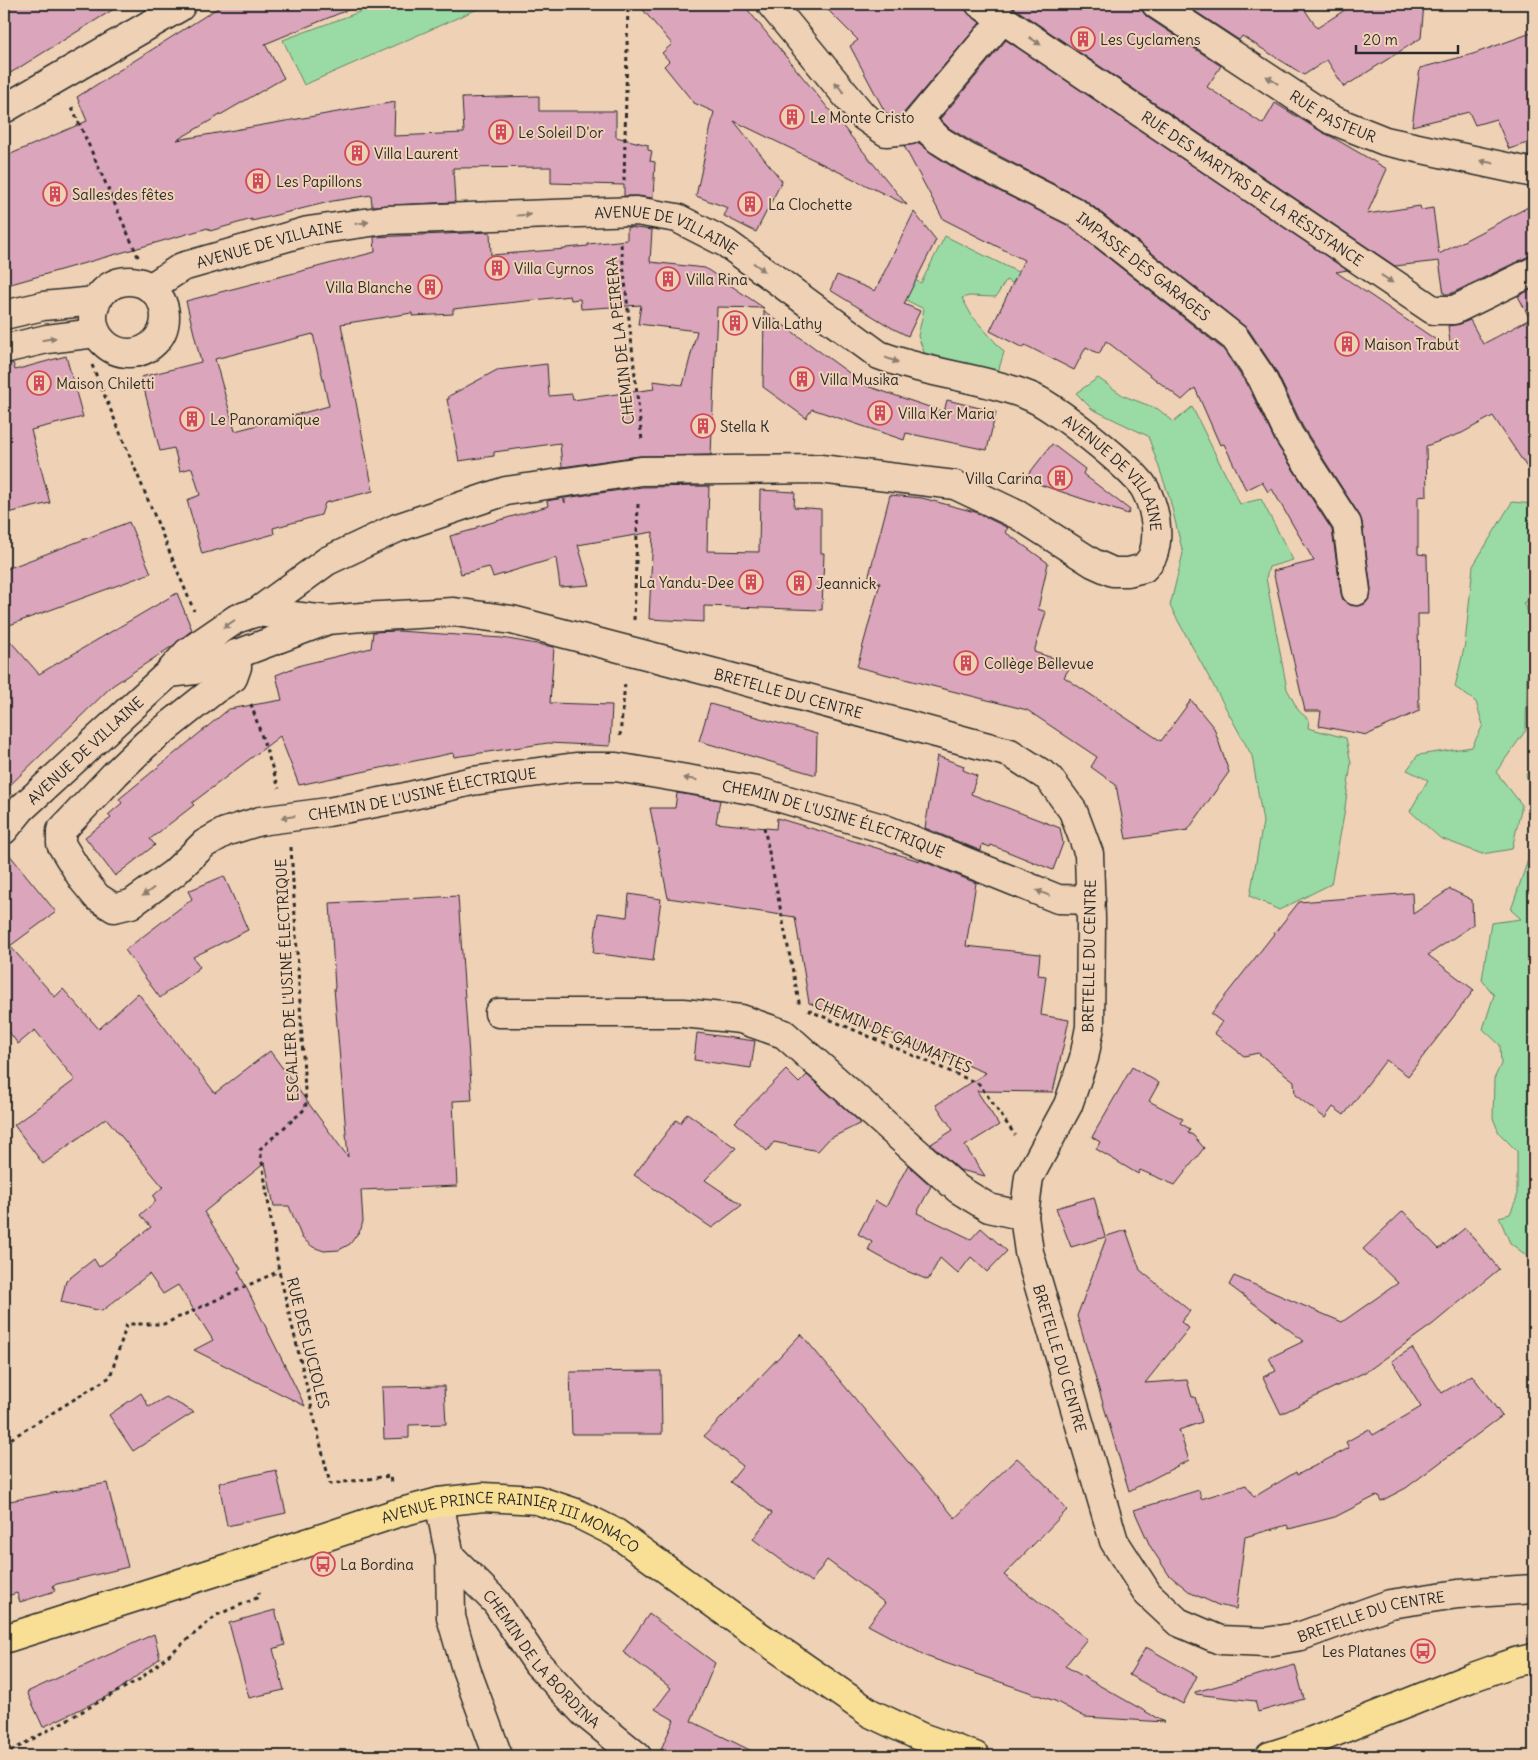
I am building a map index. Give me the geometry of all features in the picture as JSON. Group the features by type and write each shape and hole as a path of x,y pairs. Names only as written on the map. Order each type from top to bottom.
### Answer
{"main road":[{"name":"AVENUE PRINCE RAINIER III MONACO","path":"4,1638 394,1514 439,1502 483,1497 537,1500 576,1513 616,1533 870,1713 921,1738 975,1756"},
{"path":"1270,1756 1472,1677 1534,1658"}],"street":[{"path":"772,4 863,116 886,132 910,130 1003,19"},
{"name":"RUE DES MARTYRS DE LA RÉSISTANCE","path":"980,4 1432,310 1454,310 1534,271"},
{"name":"RUE PASTEUR","path":"1156,4 1330,119 1385,141 1534,173"},
{"path":"4,109 181,6"},
{"name":"IMPASSE DES GARAGES","path":"919,121 939,140 966,157 1075,212 1235,338 1262,378 1289,435 1346,524 1356,590"},
{"name":"AVENUE DE VILLAINE","path":"4,830 22,808 169,673 188,652 236,619 257,612 327,561 397,528 506,490 641,471 820,469 955,486 1018,516 1093,563 1113,572 1128,572 1144,568 1152,556 1156,540 1155,515 1144,488 1126,468 1072,423 1032,397 1003,386 902,364 879,355 726,243 677,218 626,210 385,220 308,231 182,267 142,285"},
{"path":"4,349 47,339 88,334 114,350 127,353 138,352 149,347 157,339 165,318 163,306 158,296 142,285 119,282 105,289 96,301 88,334"},
{"path":"4,315 43,306 96,301"},
{"path":"310,574 302,588 306,602 313,612 327,620"},
{"name":"AVENUE DE VILLAINE","path":"257,612 327,620"},
{"name":"BRETELLE DU CENTRE","path":"327,620 454,612 512,620 725,675 1010,753 1049,778 1074,811 1089,854 1091,900 1090,1027 1084,1058 1068,1105 1029,1177 1024,1216 1029,1252 1114,1542 1148,1594 1178,1622 1220,1640 1267,1642 1301,1636 1390,1604 1458,1594 1522,1591 1534,1610"},
{"path":"169,673 195,670 327,620"},
{"name":"CHEMIN DE L'USINE ÉLECTRIQUE","path":"236,654 237,667 233,678 214,690 146,744 61,831 61,844 88,885 97,897 114,908 131,904 174,872 204,844 225,832 260,821 328,812 472,780 576,766 616,767 757,791 885,829 1058,899 1091,900"},
{"path":"499,1013 683,1013 741,1019 784,1034 958,1189 989,1208 1024,1216"},
{"path":"439,1502 450,1556 451,1617 466,1669 498,1756"},
{"name":"CHEMIN DE LA BORDINA","path":"450,1556 496,1602 538,1664 584,1713 638,1756"}],"path":[{"path":"626,210 637,197 623,196 628,4"},
{"path":"59,77 140,260 142,285"},
{"name":"CHEMIN DE LA PEIRERA","path":"626,210 642,443 648,443"},
{"path":"88,334 196,617"},
{"path":"634,625 638,498"},
{"path":"616,767 626,675"},
{"path":"248,698 290,817"},
{"name":"CHEMIN DE GAUMATTES","path":"757,791 799,1007 978,1084 1036,1164"},
{"name":"ESCALIER DE L'USINE ÉLECTRIQUE","path":"279,1271 260,1149 306,1108 290,817"},
{"name":"RUE DES LUCIOLES","path":"4,1443 110,1377 126,1324 164,1324 279,1271 330,1484 390,1476 394,1514"},
{"path":"4,1755 140,1679 217,1615 259,1597 259,1587"}],"green space":[{"path":"381,4 489,4 304,85 283,40"},
{"path":"945,236 1040,283 1036,294 1006,280 996,297 969,296 962,298 972,316 1004,352 998,372 927,360 918,336 924,309 890,292 899,273 921,283"},
{"path":"1098,378 1124,396 1158,409 1174,422 1192,407 1240,504 1261,499 1293,560 1269,567 1266,578 1287,689 1298,710 1309,720 1308,728 1346,738 1351,763 1344,815 1331,884 1279,910 1250,896 1263,822 1252,756 1170,606 1183,553 1169,496 1148,436 1092,409 1076,393"},
{"path":"1512,502 1534,504 1534,597 1523,603 1531,617 1534,616 1534,666 1527,676 1526,730 1496,772 1522,805 1512,849 1482,854 1440,838 1410,811 1428,780 1407,770 1418,755 1472,747 1483,725 1476,702 1455,687 1465,644 1473,566"},
{"path":"1534,765 1534,805 1526,774"},
{"path":"1534,853 1534,1261 1510,1243 1499,1217 1510,1214 1517,1197 1517,1151 1499,1133 1493,1118 1494,1079 1501,1064 1500,1045 1483,1029 1494,995 1482,980 1491,923 1521,919 1511,910 1530,854"}],"building":[{"path":"4,4 122,4 4,77"},
{"path":"224,4 362,4 265,44 284,78 177,140 395,102 394,136 464,133 462,98 539,96 539,111 616,111 616,137 648,145 648,150 652,151 650,161 655,162 653,198 624,196 624,185 551,183 551,167 453,168 455,202 372,206 371,195 333,201 252,221 252,219 210,231 208,228 4,286 4,157 87,121 77,97"},
{"name":"Le Monte Cristo","path":"638,4 743,4 907,205 734,121 782,181 756,232 724,216 728,208 696,196 714,112 694,103 664,66 669,61 662,53 672,44"},
{"path":"822,4 965,4 966,11 980,23 902,115 890,116 885,112 850,46 858,40"},
{"path":"1008,4 1140,4 1142,11 1147,17 1221,66 1207,87 1263,124 1275,103 1387,169 1367,214 1420,206 1421,210 1433,208 1439,254 1534,204 1534,256 1527,257 1450,294 1444,294 1439,261 1395,266"},
{"path":"1184,4 1301,4 1317,28 1354,4 1424,4 1421,38 1344,87 1327,60 1304,75 1242,36 1239,40"},
{"path":"1534,32 1534,141 1509,149 1496,119 1475,125 1469,112 1412,126 1420,68 1473,54"},
{"path":"1006,40 1347,270 1336,272 1451,350 1448,326 1470,320 1483,344 1530,319 1518,296 1534,288 1534,478 1493,416 1462,433 1426,446 1427,496 1418,497 1418,554 1427,555 1428,614 1418,614 1419,711 1367,735 1319,726 1321,711 1305,711 1273,571 1314,561 1272,489 1268,492 1262,482 1246,490 1224,444 1220,445 1195,388 1182,400 1106,341 1099,354 1086,347 1074,370 1025,345 1023,348 990,331 1024,260 943,219 904,146 919,143 959,171 1067,225 1223,349 1248,386 1276,443 1332,530 1343,600 1350,605 1358,606 1365,604 1370,597 1371,589 1360,516 1303,427 1276,371 1248,329 1085,200 974,143 949,128 940,119"},
{"path":"914,212 936,240 904,304 920,311 908,336 830,290 837,275 875,291"},
{"path":"627,227 652,230 650,262 705,268 764,308 717,307 711,455 639,456 562,467 560,443 494,452 494,456 459,461 447,399 449,399 449,396 497,370 547,364 549,396 572,394 573,400 654,389 653,381 683,385 697,331 638,324 641,305 581,309 580,299 571,300 570,296 453,309 453,314 412,316 412,313 341,324 373,491 325,503 321,515 273,528 274,534 202,554 187,500 200,495 192,468 180,471 174,448 160,451 141,377 201,362 186,301 375,252 374,237 490,232 491,255 566,249 588,246 588,244 627,240","holes":["313,334 329,406 235,431 215,359"]},
{"path":"764,311 867,386 944,412 947,400 996,412 987,450 906,433 904,440 812,409 806,418 763,387"},
{"path":"66,356 83,417 31,430 50,503 4,514 4,364 13,363 15,370"},
{"name":"Villa Carina","path":"1052,444 1085,469 1083,474 1130,510 1128,514 1041,485 1028,475"},
{"path":"709,486 707,551 759,552 760,490 795,492 794,507 821,509 821,553 824,553 822,610 704,606 704,622 649,619 653,532 578,545 590,585 560,587 556,558 493,577 489,567 461,574 450,536 548,506 547,501 563,498 565,503 565,498 642,487"},
{"name":"Collège Bellevue","path":"890,495 922,498 975,512 1008,528 1005,532 1048,563 1038,609 1046,612 1034,652 1056,659 1070,667 1064,677 1161,741 1191,700 1214,728 1229,772 1188,830 1126,839 1116,785 1091,767 1097,757 1027,710 857,667 880,583 868,579"},
{"path":"129,522 151,573 4,627 4,570"},
{"path":"177,593 192,630 174,645 112,686 4,791 4,634 39,674"},
{"path":"398,631 502,638 554,647 550,703 612,705 610,746 548,743 454,757 453,753 299,785 280,736 192,803 194,805 150,839 155,845 115,876 85,837 111,818 108,815 122,803 119,799 229,709 282,700 276,675 301,665 371,648 373,632"},
{"path":"710,704 817,734 816,775 699,741"},
{"path":"937,756 964,766 963,770 977,776 971,794 1060,828 1063,843 1053,870 991,845 990,847 982,844 981,851 925,828"},
{"path":"677,793 720,800 716,823 776,829 777,818 920,860 976,883 966,946 1040,954 1038,975 1046,976 1041,1015 1069,1020 1053,1092 977,1091 999,1125 965,1146 985,1176 960,1170 931,1144 953,1130 936,1105 986,1073 895,1035 809,1003 795,917 668,898 650,808 675,808"},
{"path":"4,848 56,912 10,946 55,997 63,989 99,1029 138,993 215,1093 270,1051 348,1157 334,988 330,903 458,896 472,1100 453,1101 457,1186 361,1190 363,1221 361,1229 350,1244 339,1250 324,1251 313,1247 302,1238 289,1206 274,1206 265,1163 204,1212 241,1269 238,1271 305,1406 194,1350 213,1340 178,1285 163,1294 149,1274 102,1311 61,1302 66,1281 94,1259 99,1267 151,1227 140,1215 156,1201 153,1196 163,1187 106,1118 43,1164 14,1125 75,1080 35,1030 18,1044 4,1025"},
{"path":"224,876 248,930 193,957 200,967 160,998 125,950 192,899 188,891"},
{"path":"1450,889 1472,900 1473,925 1428,955 1474,990 1408,1076 1386,1060 1344,1115 1333,1107 1325,1118 1295,1095 1294,1081 1258,1053 1244,1056 1214,1033 1222,1022 1211,1014 1299,902 1412,893 1413,914"},
{"path":"629,894 661,899 653,961 593,953 598,913 627,917"},
{"path":"697,1033 755,1041 751,1068 694,1060"},
{"path":"1132,1067 1159,1083 1149,1101 1183,1119 1180,1123 1190,1129 1188,1133 1193,1135 1204,1148 1175,1185 1140,1170 1138,1174 1096,1149 1100,1142 1092,1137"},
{"path":"786,1070 799,1083 807,1075 861,1123 829,1139 818,1151 774,1142 767,1151 735,1122"},
{"path":"687,1113 736,1148 705,1180 742,1205 712,1228 634,1175 676,1120 680,1123"},
{"path":"908,1165 931,1186 917,1213 971,1239 981,1228 1007,1251 987,1272 971,1257 958,1274 940,1258 928,1280 902,1269 868,1250 872,1242 858,1234 876,1201 886,1207"},
{"path":"1094,1197 1105,1237 1071,1247 1056,1208"},
{"path":"1403,1211 1439,1249 1465,1228 1499,1269 1433,1324 1369,1370 1281,1414 1263,1377 1276,1371 1269,1358 1304,1341 1229,1285 1234,1276 1342,1322 1398,1283 1363,1249"},
{"path":"1126,1230 1140,1270 1190,1311 1181,1322 1189,1328 1145,1383 1187,1380 1192,1397 1195,1397 1202,1422 1179,1430 1189,1460 1129,1491 1077,1316 1107,1236"},
{"path":"801,1334 955,1518 1017,1458 1044,1483 1067,1510 1004,1575 1087,1639 1065,1666 1164,1722 1085,1717 1055,1701 928,1657 868,1625 885,1603 827,1560 811,1582 753,1539 772,1513 730,1482 743,1466 704,1436"},
{"path":"1412,1348 1442,1393 1472,1375 1502,1416 1406,1488 1381,1501 1378,1495 1335,1517 1289,1529 1287,1525 1245,1537 1236,1609 1218,1605 1191,1593 1169,1575 1150,1546 1134,1510 1199,1490 1201,1499 1246,1485 1254,1497 1296,1472 1297,1475 1349,1448 1346,1442 1369,1429 1373,1435 1421,1407 1392,1361"},
{"path":"661,1371 662,1434 572,1434 570,1372"},
{"path":"444,1386 446,1424 409,1425 409,1438 384,1439 382,1387"},
{"path":"141,1393 149,1407 166,1397 194,1412 133,1451 109,1415"},
{"path":"276,1470 286,1513 227,1526 219,1483"},
{"path":"107,1483 128,1567 53,1585 55,1591 20,1602 17,1593 4,1597 4,1502"},
{"path":"275,1610 285,1645 273,1649 284,1690 249,1698 229,1623"},
{"path":"649,1614 715,1663 691,1721 762,1756 675,1756 661,1749 674,1720 655,1709 671,1688 623,1652"},
{"path":"154,1634 160,1658 116,1692 43,1727 27,1692"},
{"path":"1146,1647 1197,1676 1183,1704 1129,1675"},
{"path":"1295,1665 1304,1699 1258,1712 1255,1701 1195,1694 1195,1692"}],"place":[{"name":"Les Cyclamens","path":"1083,39"},
{"name":"Le Monte Cristo","path":"792,117"},
{"name":"Le Soleil D'or","path":"501,132"},
{"name":"Villa Laurent","path":"357,153"},
{"name":"Les Papillons","path":"258,181"},
{"name":"Salles des fêtes","path":"55,194"},
{"name":"La Clochette","path":"750,204"},
{"name":"Villa Cyrnos","path":"497,268"},
{"name":"Villa Rina","path":"668,279"},
{"name":"Villa Blanche","path":"430,287"},
{"name":"Villa Lathy","path":"735,323"},
{"name":"Maison Trabut","path":"1347,344"},
{"name":"Villa Musika","path":"802,379"},
{"name":"Maison Chiletti","path":"39,383"},
{"name":"Villa Ker Maria","path":"880,413"},
{"name":"Le Panoramique","path":"192,419"},
{"name":"Stella K","path":"703,426"},
{"name":"Villa Carina","path":"1060,478"},
{"name":"La Yandu-Dee","path":"751,582"},
{"name":"Jeannick","path":"799,583"},
{"name":"Collège Bellevue","path":"966,663"},
{"name":"La Bordina","path":"323,1564"},
{"name":"Les Platanes","path":"1423,1651"}]}
